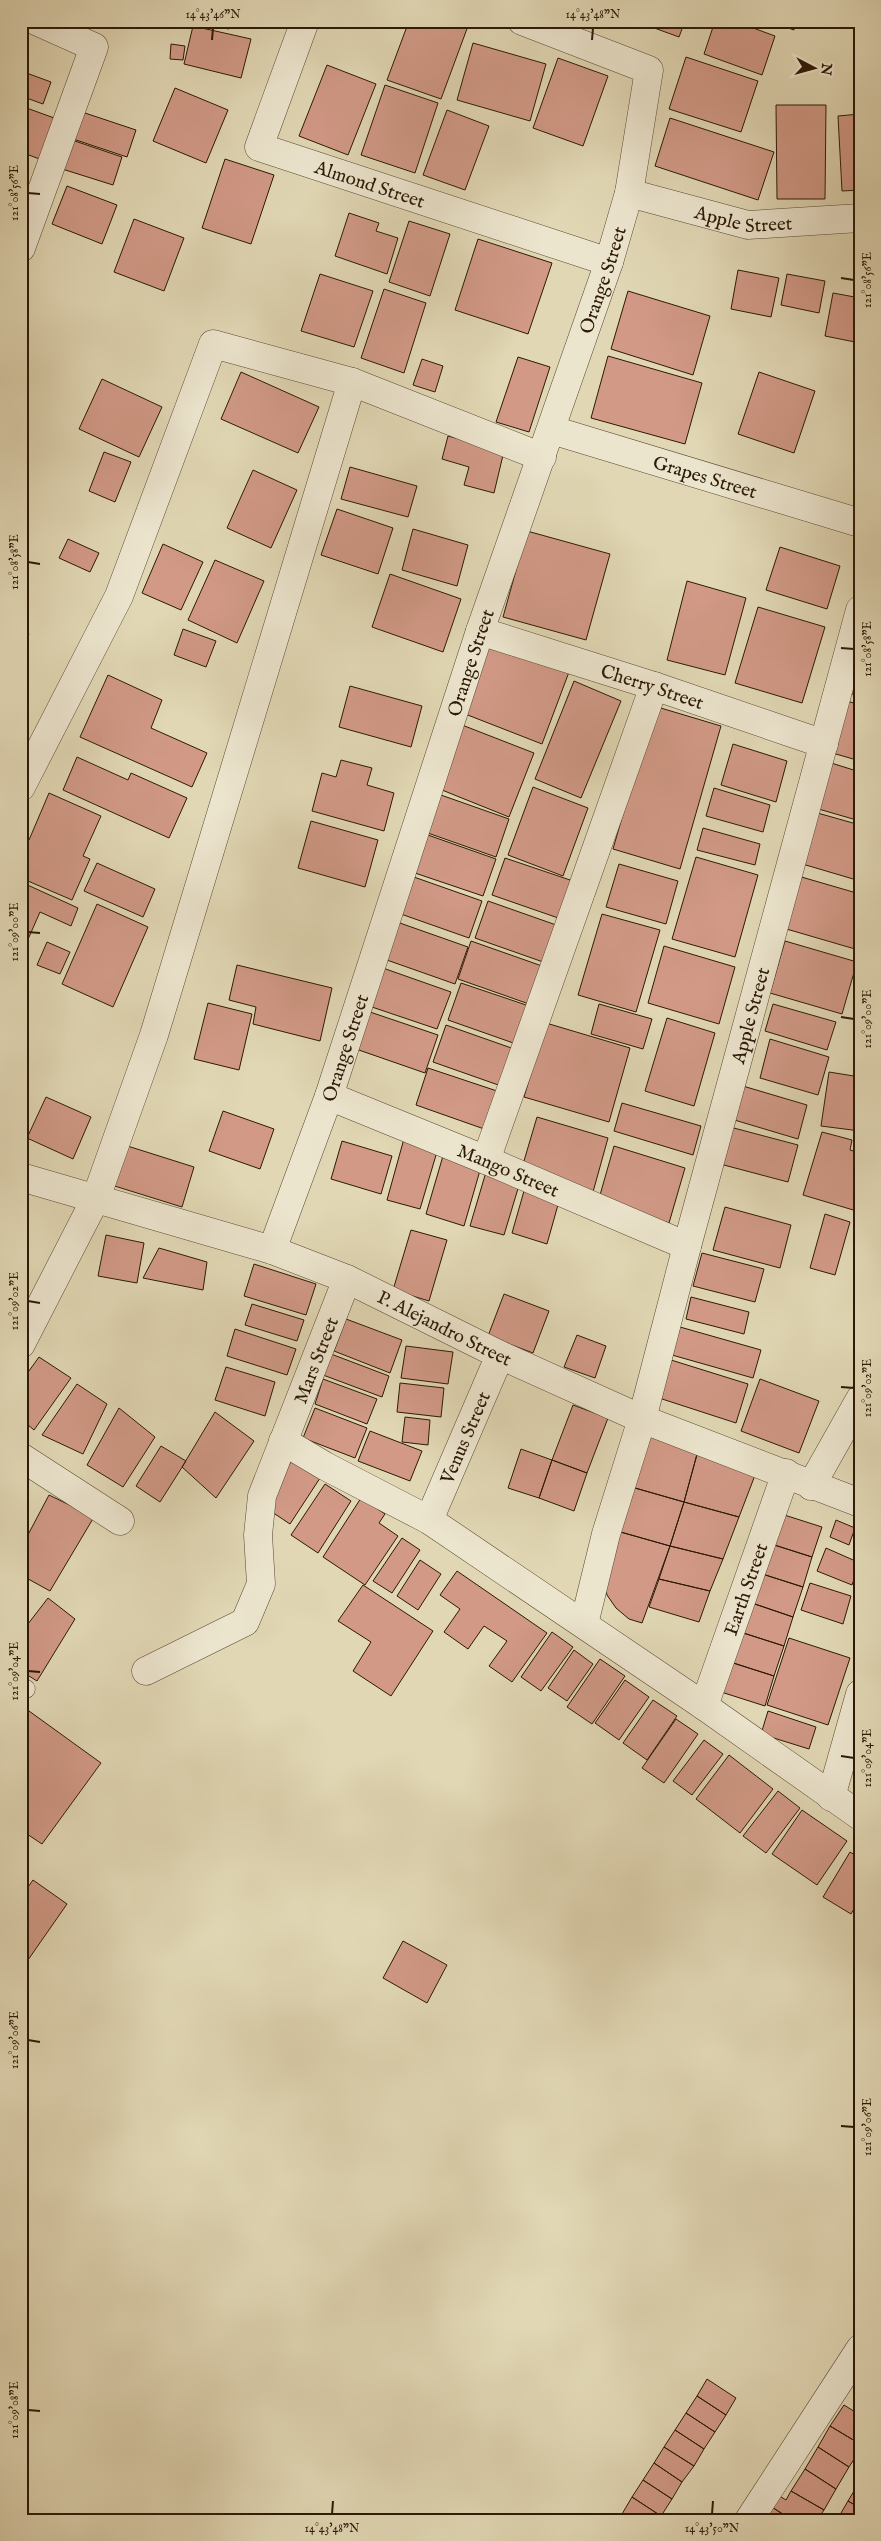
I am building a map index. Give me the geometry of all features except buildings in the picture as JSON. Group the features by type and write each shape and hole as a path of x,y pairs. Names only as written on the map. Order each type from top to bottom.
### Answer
{"street":[{"path":"21,248 94,47 36,21"},
{"name":"Almond Street","path":"305,21 259,147 609,262"},
{"name":"Orange Street","path":"272,1250 329,1096 480,631 552,430 609,262 629,193 649,70 522,21"},
{"name":"Apple Street","path":"629,193 748,225 860,218"},
{"path":"21,786 119,596 213,344 352,382 542,457"},
{"path":"21,1344 96,1198 154,1036 352,382"},
{"name":"Grapes Street","path":"552,430 860,523"},
{"name":"Apple Street","path":"584,1624 606,1534 642,1419 686,1246 860,610"},
{"name":"Cherry Street","path":"480,631 654,686 824,744"},
{"path":"486,1160 654,686"},
{"name":"Mango Street","path":"329,1096 486,1160 686,1246"},
{"name":"P. Alejandro Street","path":"21,1177 272,1250 347,1279 500,1355 642,1419 786,1473 811,1486 860,1503"},
{"name":"Mars Street","path":"146,1670 245,1622 262,1584 258,1535 262,1496 347,1279"},
{"name":"Venus Street","path":"430,1520 500,1355"},
{"path":"811,1486 860,1399"},
{"path":"283,1441 325,1466 430,1520 704,1706 860,1816"},
{"path":"21,1457 120,1521"},
{"name":"Earth Street","path":"704,1706 786,1473"},
{"path":"831,1797 860,1694"},
{"path":"749,2520 857,2358"}]}
